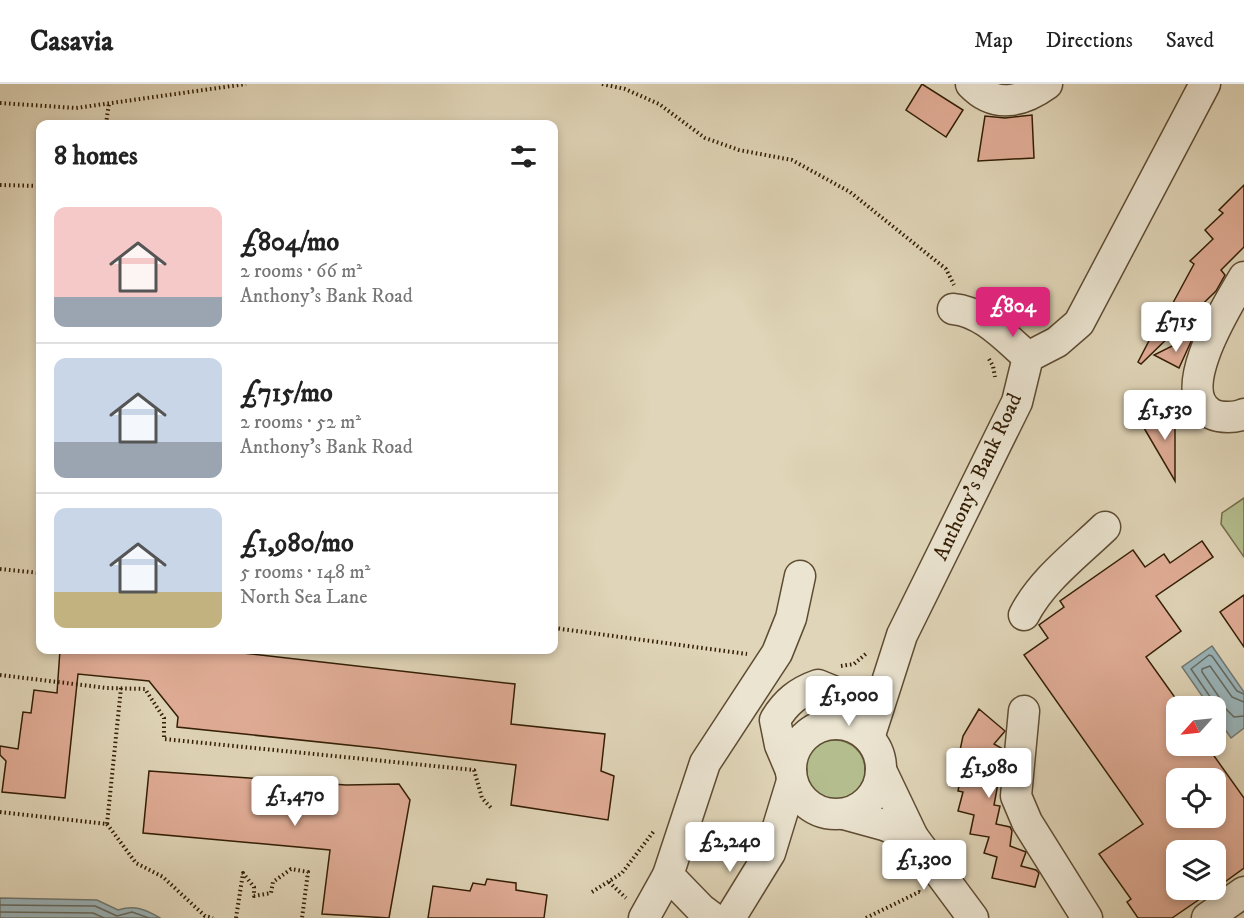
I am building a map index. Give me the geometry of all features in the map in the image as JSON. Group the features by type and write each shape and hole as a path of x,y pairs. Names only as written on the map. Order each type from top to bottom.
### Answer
{"street":[{"path":"971,84 1000,100 1022,100 1047,84"},
{"path":"960,310 993,328 1028,357 1057,342 1079,323 1205,84"},
{"path":"1244,277 1211,334 1198,379 1198,397 1204,410 1216,416 1244,414"},
{"name":"Anthony's Bank Road","path":"869,738 902,635 1017,402 1028,357"},
{"path":"1024,615 1030,603 1052,578 1105,527"},
{"path":"636,909 668,875 705,763 777,654 791,618 800,576"},
{"path":"819,727 845,696 870,675 902,635"},
{"path":"845,696 818,685 803,690 784,705 775,720 780,745 802,799 832,813 884,825 913,837"},
{"path":"1024,711 1016,796 1027,822 1088,918"},
{"path":"730,918 770,853 791,776 792,757 798,744 807,734 819,727 833,724 857,729 869,738 880,758 881,770 878,786 870,799 858,809 832,813 770,853"},
{"path":"881,770 913,837 973,918"},
{"path":"668,875 713,918"},
{"path":"1207,918 1244,891"}],"path":[{"path":"0,103 76,108 246,84"},
{"path":"602,84 625,89 658,104 705,138 739,150 792,160 850,192 946,269 960,310"},
{"path":"107,120 109,103"},
{"path":"0,185 36,186"},
{"path":"0,569 36,573"},
{"path":"558,629 732,653 777,654"},
{"path":"0,675 145,689 165,718 164,739 474,770 482,798 492,809"},
{"path":"121,688 106,824 135,863 163,877 205,916 213,918"},
{"path":"0,812 106,824"},
{"path":"236,918 243,873 254,887 254,896 271,893 273,882 291,869 308,872 302,918"},
{"path":"592,892 622,873"},
{"path":"609,882 636,909"},
{"path":"866,918 919,892 927,896"}],"green space":[{"path":"1244,498 1244,557 1221,524 1222,513"},
{"path":"835,740 856,749 865,770 856,791 835,800 814,791 805,770 814,749"}],"water":[{"path":"1212,646 1244,692 1244,728 1231,738 1226,731 1226,696 1202,696 1182,667"},
{"path":"0,898 97,900 118,910 140,909 160,918 0,918"}],"building":[{"path":"922,84 963,110 946,137 906,110"},
{"path":"1032,115 1034,158 978,161 985,116 1005,118"},
{"path":"1244,185 1244,247 1221,270 1225,275 1216,291 1141,364 1138,362 1165,310 1168,312 1194,264 1190,261 1213,239 1205,230 1223,213 1219,210"},
{"path":"1194,335 1179,368 1154,355"},
{"path":"1175,415 1175,481 1144,428"},
{"path":"1202,541 1213,557 1156,596 1181,631 1146,657 1174,696 1166,696 1166,756 1214,756 1223,768 1166,768 1166,828 1226,828 1226,773 1244,798 1244,868 1226,881 1226,840 1166,840 1166,900 1198,900 1172,918 1138,918 1127,902 1131,899 1099,854 1143,824 1024,655 1048,638 1039,625 1064,607 1060,601 1133,550 1145,567 1164,554 1170,563"},
{"path":"1244,595 1244,647 1220,612"},
{"path":"60,654 251,654 515,684 511,724 605,734 601,771 614,776 608,820 511,805 516,765 177,727 178,717 149,681 78,674 65,798 2,792 6,761 0,755 0,746 18,749 23,712 31,713 34,690 57,693"},
{"path":"979,709 1005,731 994,744 1003,749 995,766 1001,767 994,805 1000,806 996,824 1010,827 1012,831 1010,846 1026,852 1021,866 1039,873 1035,887 992,878 997,857 984,853 989,837 970,834 974,815 958,811 963,792 958,791 961,775 955,774 963,736"},
{"path":"149,771 346,785 399,784 410,800 389,918 322,914 330,850 143,833"},
{"path":"487,879 516,883 516,890 547,895 544,918 428,918 433,886 470,891 473,883 485,885"}]}
